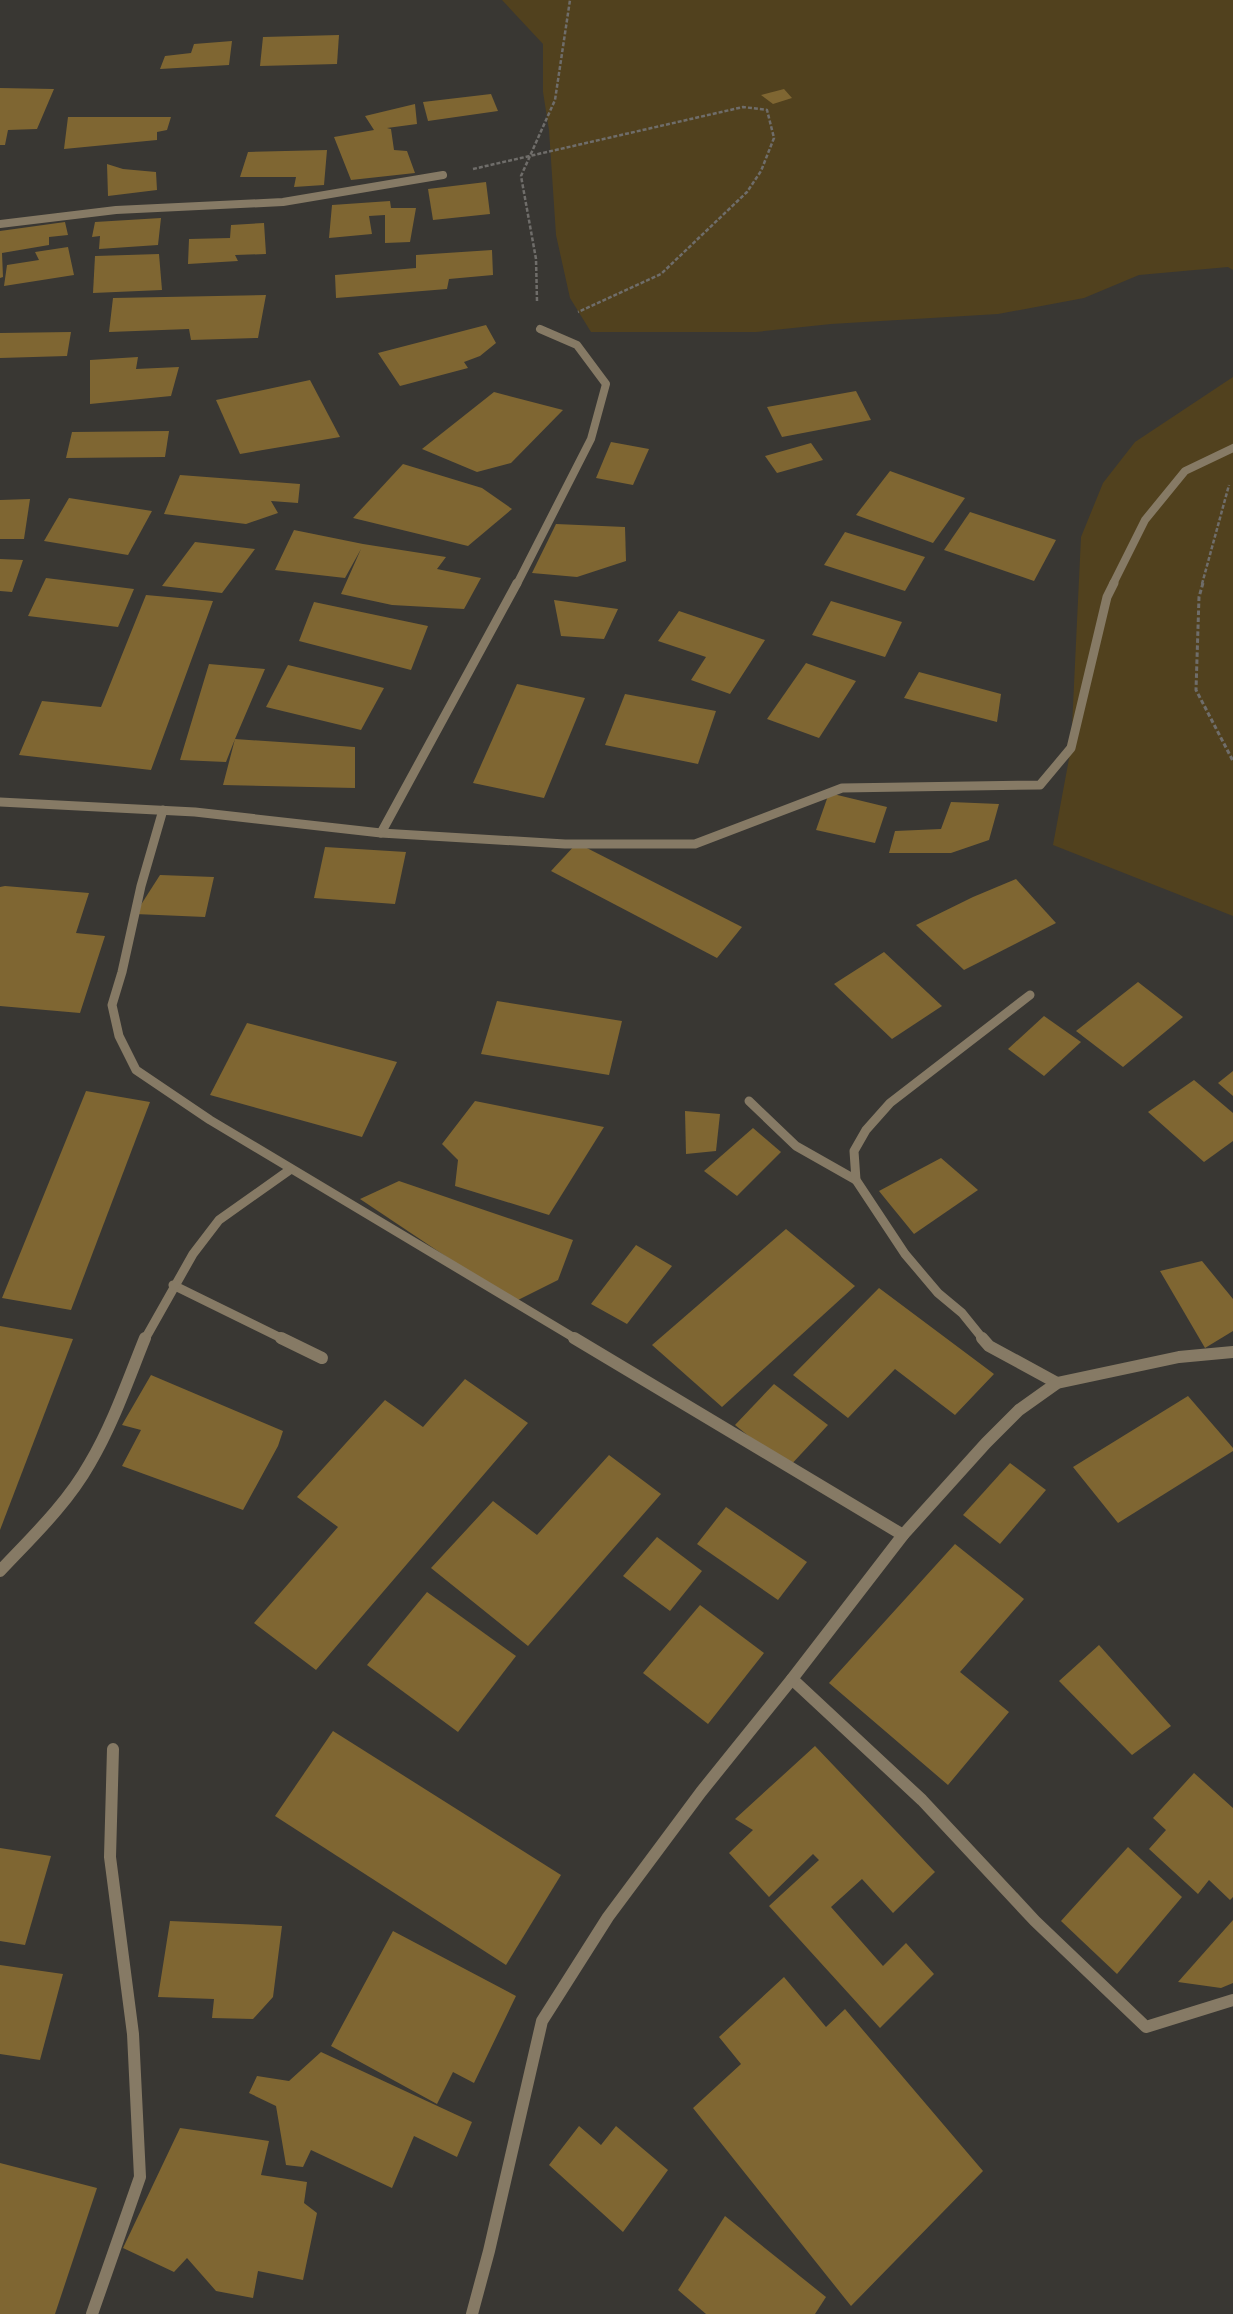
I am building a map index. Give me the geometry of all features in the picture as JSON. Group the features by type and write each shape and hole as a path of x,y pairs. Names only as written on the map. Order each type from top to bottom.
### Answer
{"street":[{"path":"0,224 116,210 283,202 443,176"},
{"path":"381,833 500,618 591,439 606,384 577,345 540,329"},
{"path":"0,802 195,812 381,833 565,844 695,844 842,788 1040,785 1071,748 1107,597 1144,520 1185,471 1233,448"},
{"path":"162,810 112,1005 118,1036 136,1070 210,1120 903,1535"},
{"path":"856,1180 854,1151 866,1130 890,1103 1030,995"},
{"path":"749,1101 796,1146 856,1180 905,1254 938,1293 962,1313 989,1346 1057,1382"},
{"path":"0,1572 54,1514 90,1464 114,1416 148,1332 192,1254 219,1220 291,1169"},
{"path":"173,1285 322,1358"},
{"path":"472,2314 489,2251 542,2022 608,1917 701,1792 792,1679 903,1535 986,1443 1019,1410 1057,1382 1179,1357 1233,1352"},
{"path":"792,1679 922,1800 1035,1921 1146,2027 1233,2000"},
{"path":"92,2314 140,2178 133,2034 110,1857 113,1749"}],"path":[{"path":"443,176 743,106 767,110 774,138 761,170 747,192 661,274 540,329 535,284 536,259 521,176 555,100 570,0"},
{"path":"1230,481 1199,597 1196,690 1233,761"}],"shaded area":[{"path":"502,0 1233,0 1233,270 1228,267 1139,275 1084,298 998,314 831,324 756,332 591,332 570,298 556,235 549,130 543,92 543,44"},
{"path":"1233,377 1233,916 1053,845 1071,748 1081,537 1103,483 1135,442"}],"building":[{"path":"339,35 337,64 260,66 263,37"},
{"path":"232,41 229,65 160,69 165,56 191,53 194,44"},
{"path":"0,88 54,89 37,129 8,130 5,145 0,145"},
{"path":"784,89 792,98 773,104 761,95"},
{"path":"491,94 498,111 428,121 423,102"},
{"path":"415,104 417,124 387,128 391,129 394,150 407,151 415,173 351,180 334,137 374,130 365,116"},
{"path":"68,117 171,117 167,130 157,132 157,140 64,149"},
{"path":"327,150 324,185 294,187 296,177 240,177 248,152"},
{"path":"107,164 123,169 156,172 157,190 108,196"},
{"path":"486,182 490,214 433,220 428,189"},
{"path":"390,201 391,208 416,208 410,242 385,243 385,215 369,216 372,234 329,238 332,205"},
{"path":"161,218 158,245 99,249 100,236 92,237 95,222"},
{"path":"65,222 68,235 49,237 49,245 2,253 3,277 0,278 0,231"},
{"path":"264,223 266,254 235,255 238,261 188,264 189,239 230,238 231,225"},
{"path":"68,247 74,275 4,286 7,265 39,260 35,252"},
{"path":"492,250 493,275 449,279 447,289 336,298 335,275 416,268 416,255"},
{"path":"159,254 162,290 93,293 95,256"},
{"path":"266,295 258,338 191,340 189,329 109,332 113,298"},
{"path":"486,325 496,343 480,356 464,362 468,368 400,386 378,353"},
{"path":"71,332 67,356 0,358 0,333"},
{"path":"138,357 136,369 179,367 171,396 90,404 90,360"},
{"path":"310,380 340,437 240,454 216,400"},
{"path":"856,391 871,420 782,437 767,407"},
{"path":"494,392 563,410 511,463 477,472 422,449"},
{"path":"169,431 165,457 66,458 72,432"},
{"path":"611,442 649,449 633,485 596,478"},
{"path":"811,443 823,460 777,473 765,456"},
{"path":"403,464 482,488 512,509 468,546 353,518"},
{"path":"890,471 965,498 933,543 856,515"},
{"path":"180,475 300,484 298,503 271,501 278,513 246,524 164,514"},
{"path":"69,498 152,511 128,555 44,541"},
{"path":"30,499 24,539 0,539 0,500"},
{"path":"970,512 1056,540 1034,581 944,550"},
{"path":"556,524 625,527 626,561 577,577 532,573"},
{"path":"294,530 363,544 446,557 437,569 481,578 464,609 392,605 341,594 361,549 345,578 275,570"},
{"path":"845,532 925,557 905,591 824,565"},
{"path":"195,542 255,549 222,593 162,586"},
{"path":"0,559 23,560 12,592 0,591"},
{"path":"46,578 134,589 118,627 28,616"},
{"path":"146,595 213,601 151,770 19,755 42,701 101,707"},
{"path":"554,600 618,609 604,639 561,636"},
{"path":"831,601 902,622 885,657 812,635"},
{"path":"314,602 428,626 411,670 299,641"},
{"path":"679,611 765,640 730,694 691,680 706,657 658,641"},
{"path":"806,663 856,681 819,738 767,719"},
{"path":"209,664 265,669 226,762 180,760"},
{"path":"288,665 384,688 361,730 266,707"},
{"path":"919,672 1001,694 997,722 904,698"},
{"path":"517,684 585,698 544,798 473,783"},
{"path":"625,694 716,711 698,764 605,745"},
{"path":"235,739 355,747 355,788 223,785"},
{"path":"829,793 887,807 875,843 816,830"},
{"path":"951,802 999,804 989,840 951,853 889,853 895,831 941,829"},
{"path":"577,843 742,927 717,958 551,871"},
{"path":"325,847 406,852 395,904 314,898"},
{"path":"160,875 214,877 205,917 135,914"},
{"path":"1016,879 1056,923 964,970 916,925 973,897"},
{"path":"0,887 89,893 76,933 105,936 80,1013 0,1006"},
{"path":"884,952 942,1006 892,1039 834,984"},
{"path":"1138,982 1183,1017 1123,1067 1076,1031"},
{"path":"497,1001 622,1021 609,1075 481,1054"},
{"path":"1044,1016 1081,1042 1044,1076 1008,1049"},
{"path":"247,1023 397,1062 362,1137 210,1095"},
{"path":"1233,1071 1233,1096 1218,1083"},
{"path":"1194,1080 1233,1113 1233,1141 1204,1162 1148,1112"},
{"path":"86,1091 150,1102 71,1310 2,1298"},
{"path":"475,1101 604,1127 549,1215 455,1186 458,1160 442,1144"},
{"path":"685,1111 720,1114 716,1151 686,1154"},
{"path":"753,1128 781,1152 737,1196 704,1171"},
{"path":"941,1158 978,1190 914,1234 879,1191"},
{"path":"399,1181 573,1240 558,1280 514,1302 360,1199"},
{"path":"786,1229 855,1286 722,1407 652,1345"},
{"path":"636,1245 672,1266 627,1324 591,1304"},
{"path":"1202,1261 1233,1299 1233,1331 1205,1348 1160,1271"},
{"path":"879,1288 994,1374 955,1415 895,1369 848,1418 793,1375"},
{"path":"0,1326 73,1339 0,1530"},
{"path":"151,1375 283,1431 278,1446 243,1510 122,1466 141,1430 122,1425"},
{"path":"465,1379 528,1423 316,1670 254,1623 338,1527 297,1497 385,1400 423,1427"},
{"path":"774,1384 828,1425 788,1468 735,1425"},
{"path":"1188,1396 1233,1448 1233,1451 1118,1523 1073,1467"},
{"path":"609,1455 661,1494 528,1646 431,1568 493,1501 537,1535"},
{"path":"1010,1463 1046,1490 1000,1544 963,1515"},
{"path":"726,1507 807,1562 778,1600 697,1544"},
{"path":"657,1537 702,1571 670,1611 623,1576"},
{"path":"955,1544 1024,1599 960,1672 1009,1712 948,1785 829,1683"},
{"path":"427,1592 516,1656 458,1732 367,1665"},
{"path":"700,1605 764,1653 708,1724 643,1673"},
{"path":"1099,1645 1171,1726 1132,1755 1059,1681"},
{"path":"333,1731 561,1875 506,1965 275,1816"},
{"path":"815,1746 935,1872 893,1913 862,1879 831,1907 883,1966 906,1943 934,1974 880,2028 769,1906 819,1860 813,1854 769,1897 729,1853 753,1830 735,1819"},
{"path":"1194,1773 1233,1808 1233,1897 1230,1900 1209,1880 1198,1894 1149,1849 1166,1830 1153,1818"},
{"path":"1128,1847 1182,1897 1117,1974 1061,1921"},
{"path":"0,1848 51,1856 25,1945 0,1941"},
{"path":"1233,1920 1233,1983 1221,1988 1178,1982"},
{"path":"170,1921 282,1926 273,1997 253,2019 212,2018 214,1999 158,1997"},
{"path":"393,1931 516,1996 474,2083 453,2072 437,2104 331,2046"},
{"path":"0,1965 63,1974 40,2060 0,2054"},
{"path":"784,1977 826,2027 845,2009 983,2171 851,2306 693,2108 741,2064 719,2037"},
{"path":"321,2052 472,2122 457,2157 414,2136 392,2188 311,2150 303,2167 286,2165 276,2106 249,2093 257,2076 289,2081"},
{"path":"579,2126 601,2145 616,2126 668,2170 623,2232 549,2165"},
{"path":"180,2128 269,2141 261,2175 307,2182 304,2203 317,2213 303,2280 258,2271 253,2298 216,2291 187,2258 174,2272 123,2248"},
{"path":"0,2163 97,2188 55,2314 0,2314"},
{"path":"725,2216 826,2297 815,2314 706,2314 678,2290"}]}
